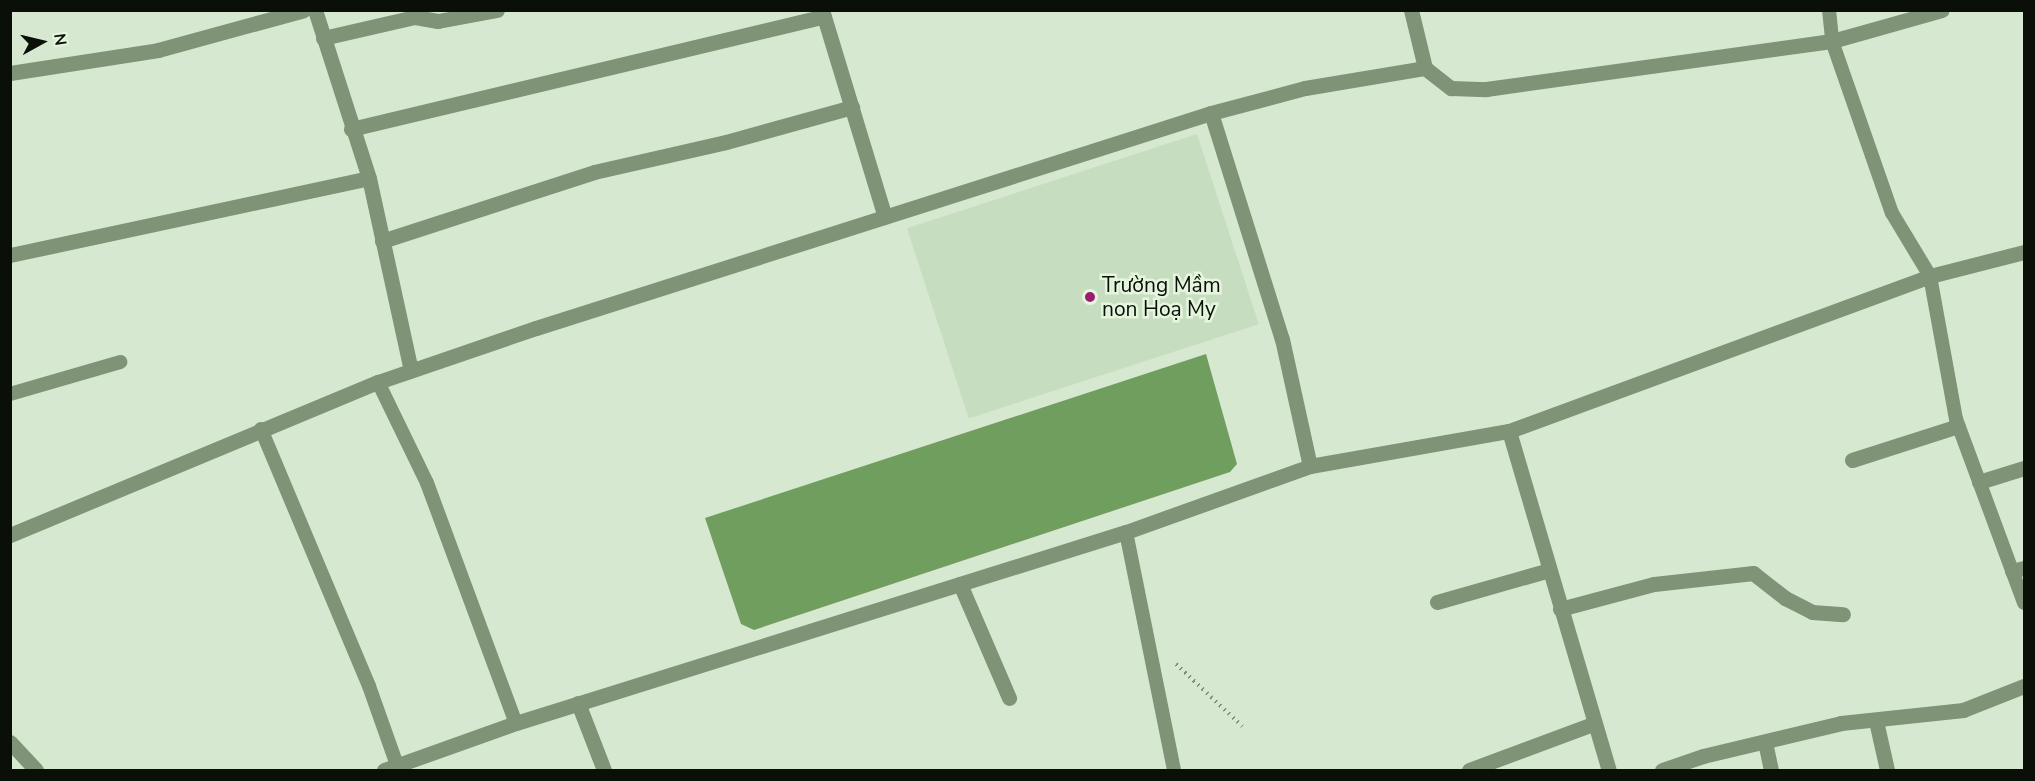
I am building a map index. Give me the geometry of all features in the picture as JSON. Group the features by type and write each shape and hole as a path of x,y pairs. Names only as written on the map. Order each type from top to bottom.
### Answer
{"street":[{"path":"10,74 158,50 304,10"},
{"path":"315,10 351,129 369,178 411,370"},
{"path":"323,38 415,17 438,21 497,10"},
{"path":"1411,10 1425,68 1450,88 1486,89 1832,41 1942,10"},
{"path":"351,129 823,13 885,217"},
{"path":"10,535 261,429 411,370 1211,113 1305,88 1425,68"},
{"path":"382,240 594,172 726,142 852,107"},
{"path":"1211,113 1282,339 1310,466"},
{"path":"10,255 369,178"},
{"path":"391,768 578,703 1126,532 1310,466 1509,431 1930,276 2025,252"},
{"path":"1852,460 1958,426"},
{"path":"1509,431 1593,724 1609,771"},
{"path":"1979,482 2025,468"},
{"path":"1437,602 1549,570"},
{"path":"1560,609 1654,584 1753,573 1785,598 1812,612 1843,614"},
{"path":"960,584 1009,698"},
{"path":"1662,771 1841,723 1963,710 2025,686"},
{"path":"578,703 604,771"},
{"path":"1876,721 1887,771"},
{"path":"1469,771 1593,724"},
{"path":"10,742 36,771"},
{"path":"1765,742 1771,771"}],"lane":[{"path":"1829,10 1832,41 1892,213 1930,276 1958,426 1979,482 2018,569 2025,603"},
{"path":"10,394 120,362"},
{"path":"378,382 427,483 516,723"},
{"path":"261,429 369,686 391,768"},
{"path":"1126,532 1174,771"}],"path":[{"path":"1147,636 1242,726"}],"shaded area":[{"name":"Trường Mầm non Hoạ My","path":"1197,134 1259,324 969,418 907,228"},
{"path":"1206,354 1237,464 1230,472 754,630 741,624 705,518"}],"place":[{"name":"Trường Mầm non Hoạ My","path":"1090,297"}]}
